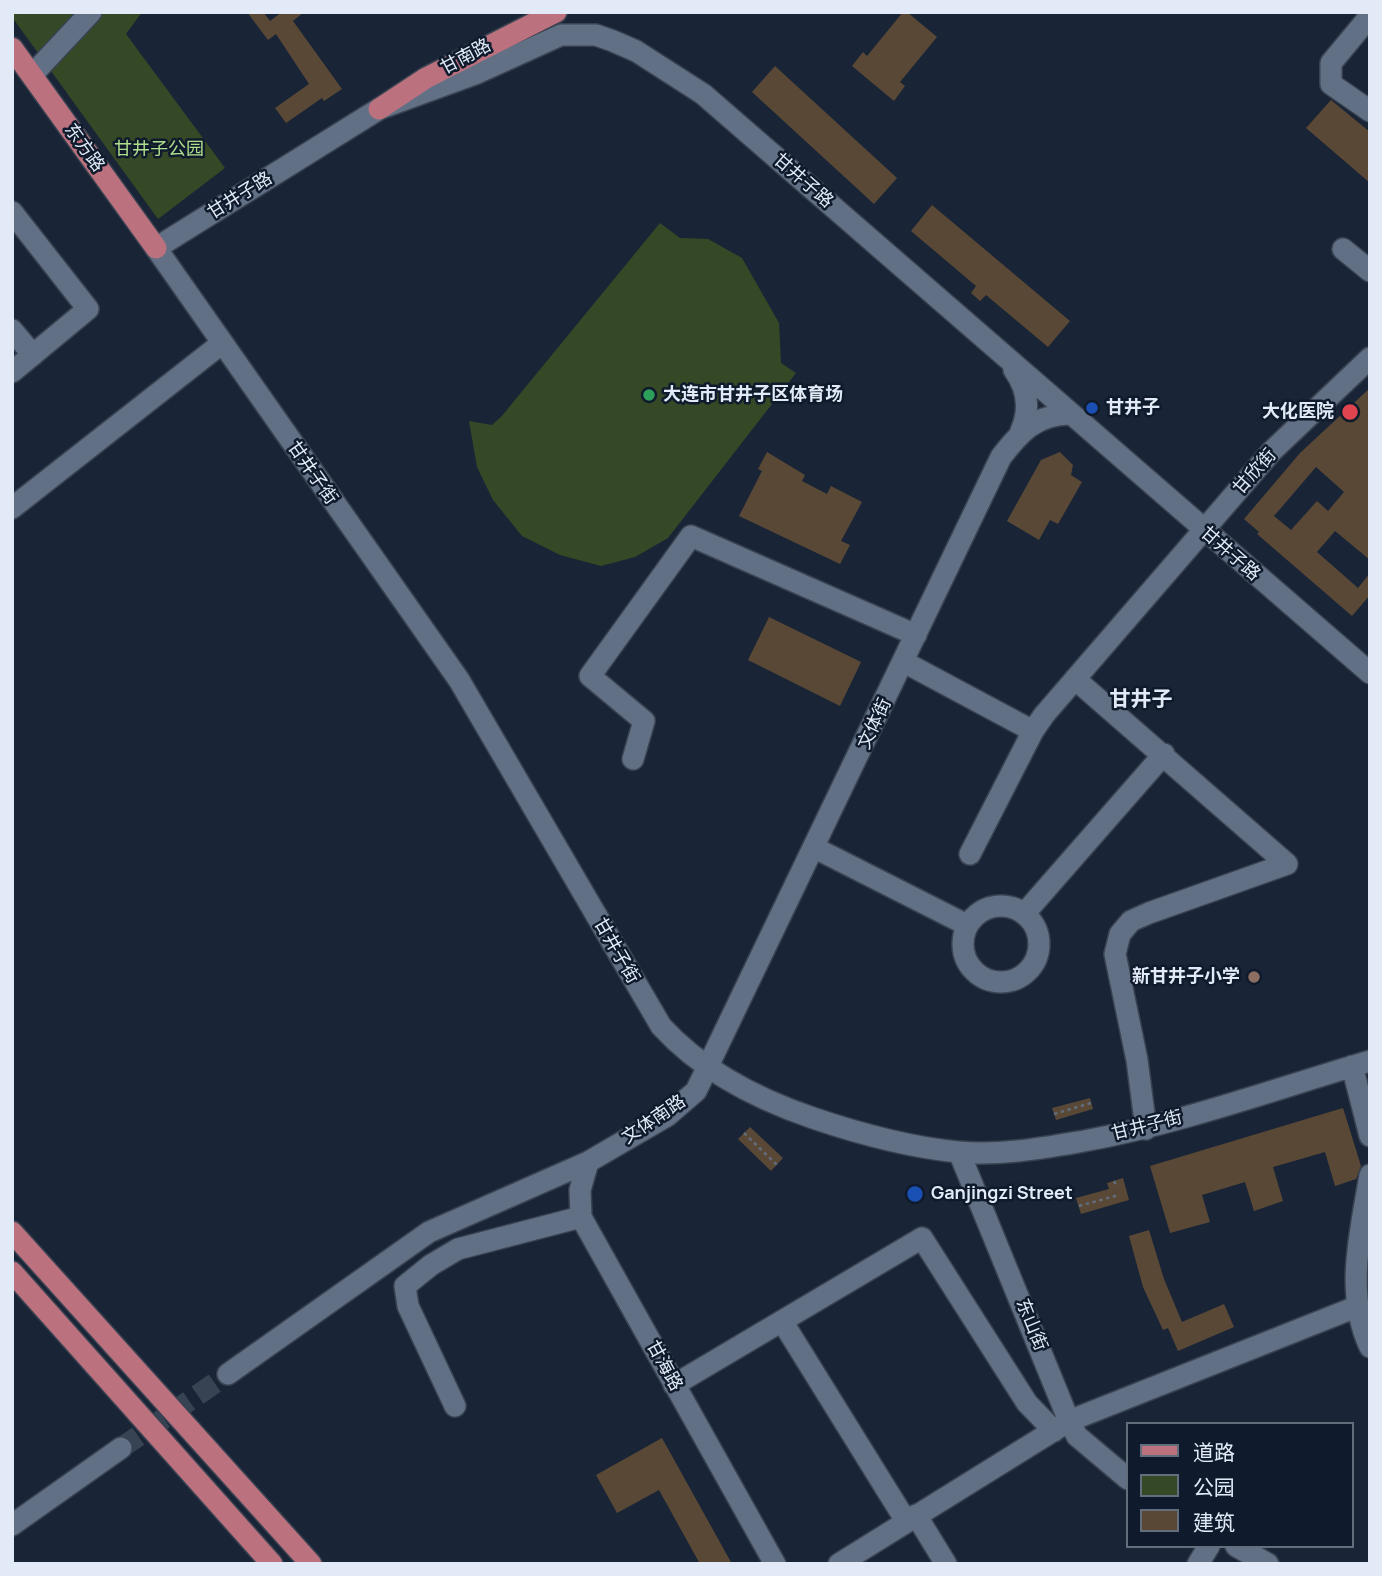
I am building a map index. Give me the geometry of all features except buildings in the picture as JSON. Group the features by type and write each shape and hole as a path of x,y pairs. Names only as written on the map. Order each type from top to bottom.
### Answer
{"main road":[{"name":"甘南路","path":"379,110 426,78 556,12"},
{"name":"东方路","path":"12,48 156,248"},
{"path":"12,1232 312,1564"},
{"path":"12,1272 272,1564"}],"street":[{"path":"32,75 90,12"},
{"path":"1370,16 1331,64 1329,72 1331,84 1370,111"},
{"name":"甘井子路","path":"156,248 379,110 475,74 561,35 596,35 636,51 703,94 1370,673"},
{"path":"12,212 88,309 12,372"},
{"name":"甘井子街","path":"156,248 459,680 661,1027 684,1051 706,1066 794,1111 853,1132 959,1152 1003,1153 1146,1129 1361,1063"},
{"path":"1343,248 1370,271"},
{"path":"12,330 33,355"},
{"path":"12,508 221,344"},
{"path":"1005,357 1025,391 1026,419 1021,431"},
{"name":"甘欣街","path":"970,854 1032,731 1272,451 1369,360"},
{"name":"文体街","path":"706,1066 816,848 1001,457 1021,431 1035,420 1052,414 1070,414"},
{"path":"633,759 644,720 590,676 691,536 916,635"},
{"path":"904,662 1032,731"},
{"path":"1075,679 1287,864 1149,913 1131,921 1120,934 1115,954 1137,1059 1146,1129"},
{"path":"1024,914 1164,754"},
{"path":"816,848 967,925"},
{"path":"1013,907 1024,914 1033,923 1038,949 1027,971 1006,982 982,977 973,970 962,948 967,925 987,908 1013,907"},
{"path":"1361,1063 1370,1136"},
{"name":"文体南路","path":"228,1374 429,1232 588,1162 667,1115 696,1091 706,1066"},
{"name":"东山街","path":"959,1152 1061,1426 1126,1477"},
{"path":"456,1406 408,1306 405,1286 431,1265 458,1249 581,1217 580,1190 588,1162"},
{"path":"1369,1342 1356,1307 1356,1260 1370,1175"},
{"name":"甘海路","path":"581,1217 775,1564"},
{"path":"674,1385 922,1238 1027,1403 1061,1426"},
{"path":"839,1564 1061,1426 1356,1307"},
{"path":"782,1321 911,1518 946,1564"},
{"path":"12,1525 121,1448"},
{"path":"1198,1564 1208,1548"},
{"path":"1240,1548 1268,1564"}],"path":[{"path":"1054,1114 1091,1103"},
{"path":"744,1133 777,1165"},
{"path":"1079,1206 1119,1195"}],"green space":[{"name":"甘井子公园","path":"12,12 142,12 126,34 225,168 158,219 12,17"},
{"name":"大连市甘井子区体育场","path":"660,223 680,238 708,239 742,258 779,323 781,363 796,373 668,538 635,557 601,566 560,555 522,536 493,500 477,467 469,421 492,425 501,417"}],"tunnel":[{"path":"121,1448 228,1374"}],"place":[{"name":"大连市甘井子区体育场","path":"649,395"},
{"name":"甘井子","path":"1092,408"},
{"name":"大化医院","path":"1350,412"},
{"name":"新甘井子小学","path":"1254,977"},
{"name":"Ganjingzi Street","path":"915,1194"}],"district":[{"name":"甘井子","path":"1141,700"}]}
